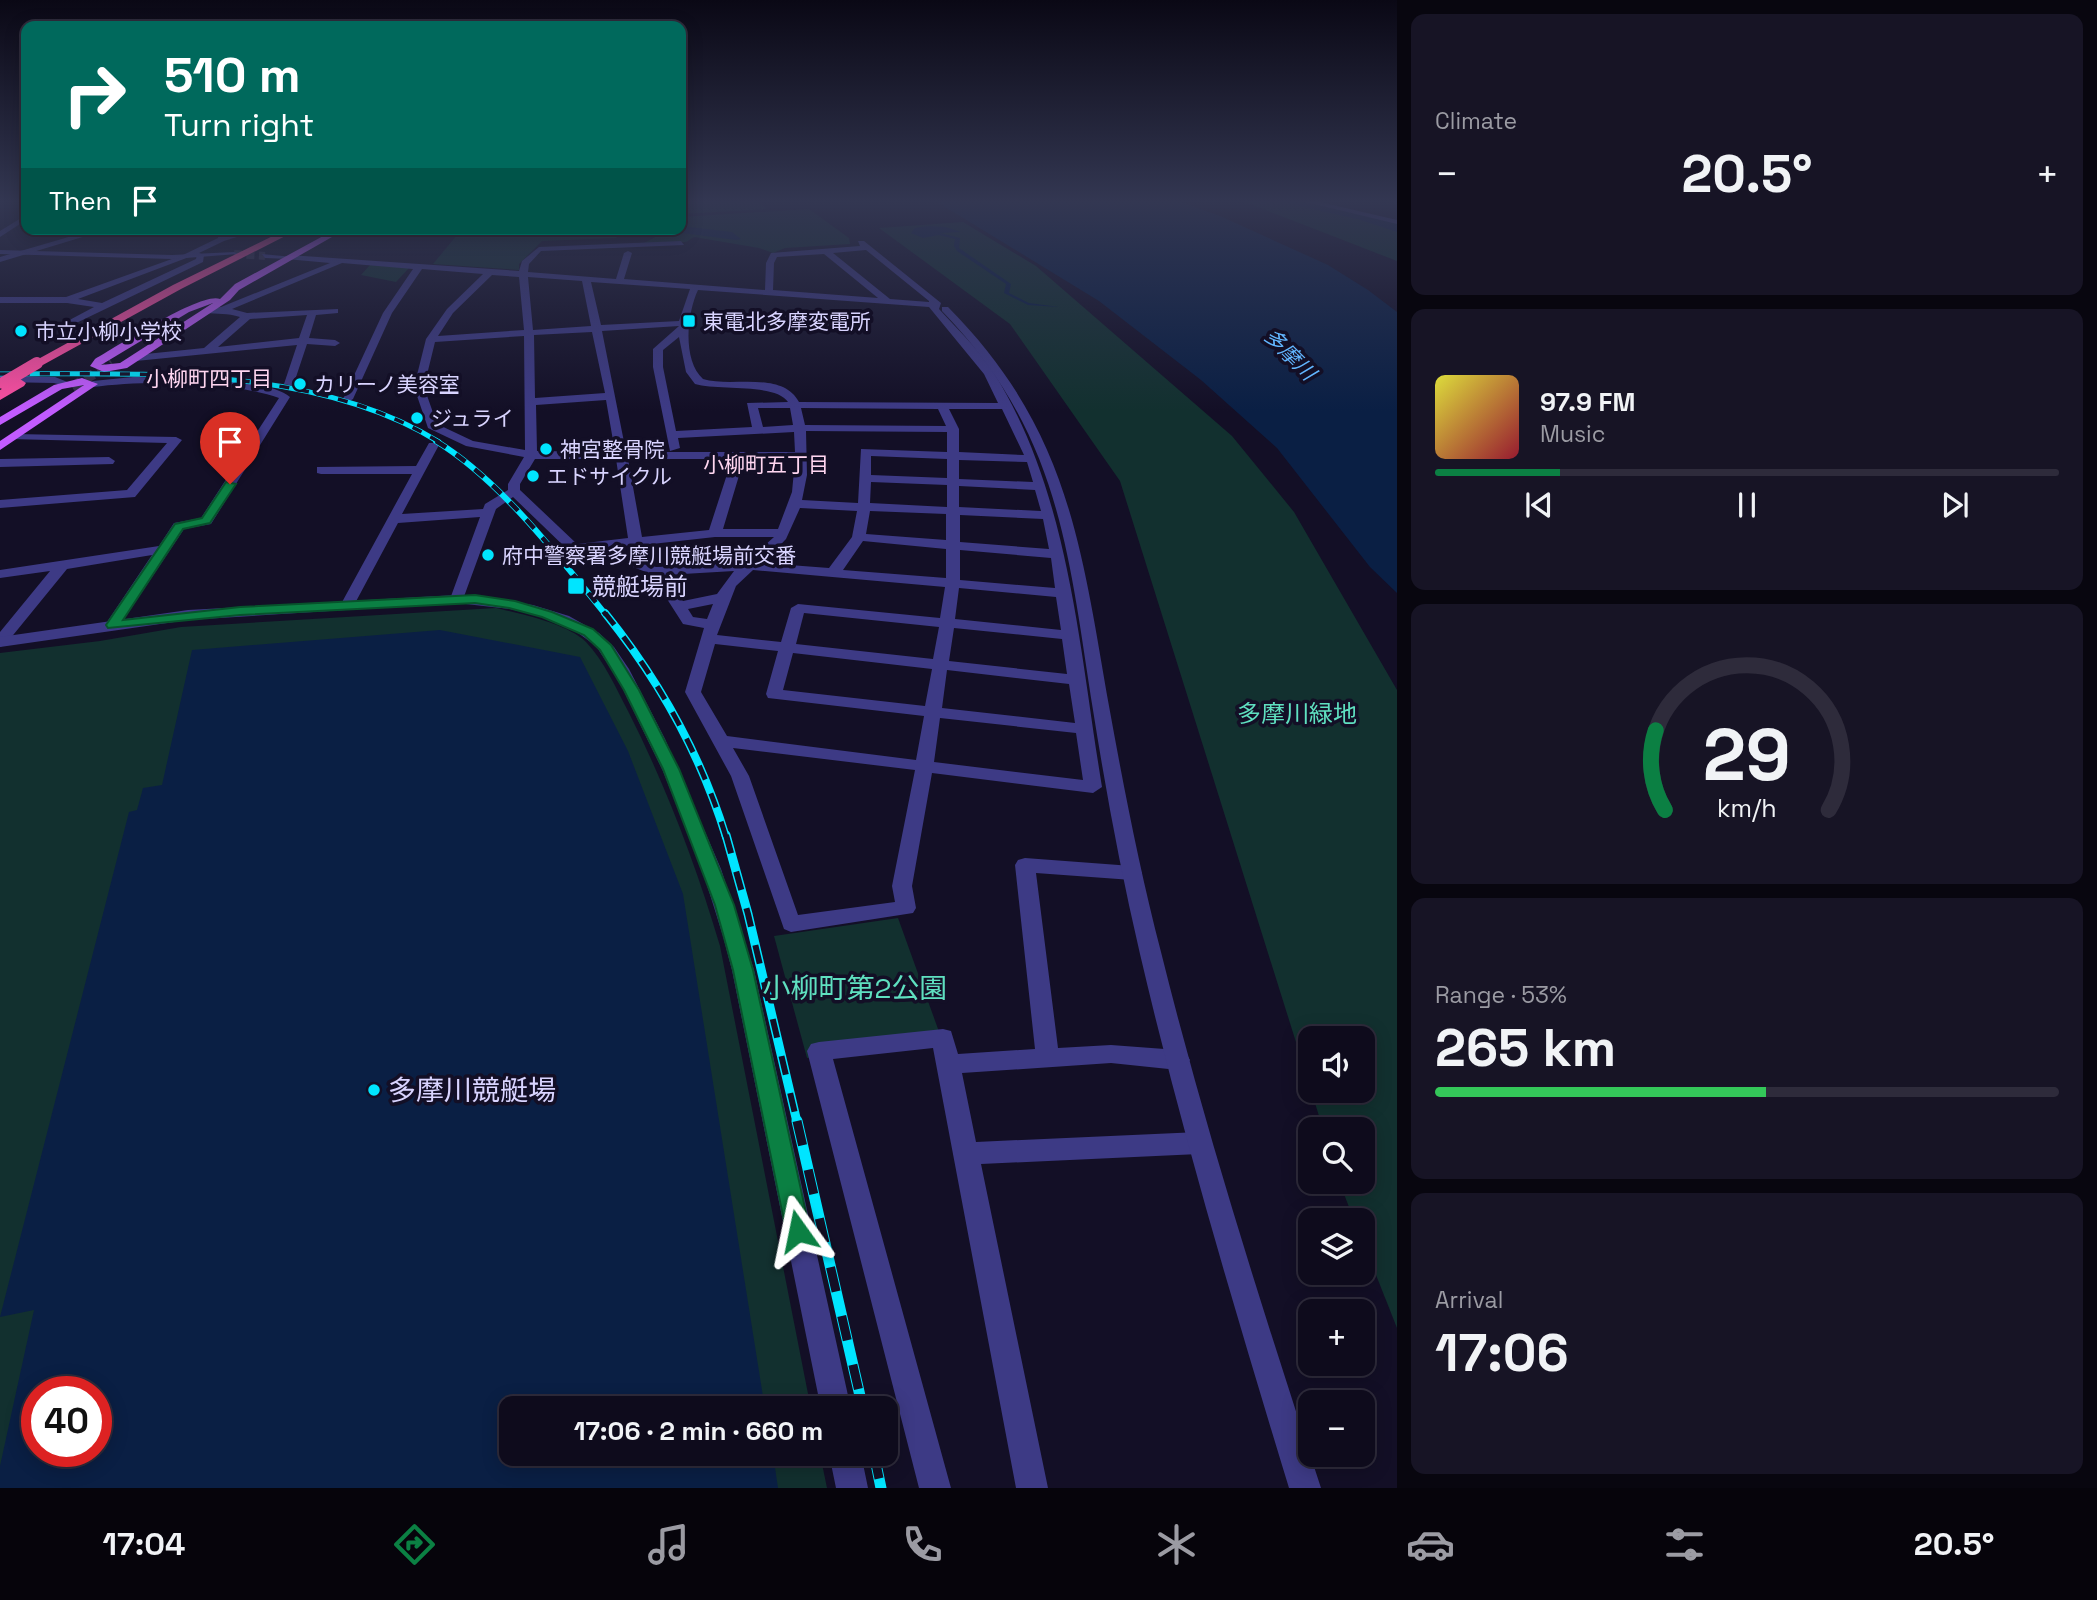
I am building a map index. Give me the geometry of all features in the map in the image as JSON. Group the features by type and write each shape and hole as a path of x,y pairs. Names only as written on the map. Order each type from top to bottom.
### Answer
{"highway":[{"path":"1,386 37,363 207,271"},
{"path":"1,386 19,383 225,271"}],"main road":[{"path":"112,363 264,271"},
{"path":"216,299 186,310 94,366 118,367 136,358 208,311 238,286"},
{"path":"0,422 69,385 84,381 93,384"},
{"path":"0,446 93,384"},
{"path":"0,433 69,385"}],"street":[{"path":"67,300 151,271"},
{"path":"67,324 176,271"},
{"path":"208,311 223,309 314,271"},
{"path":"348,398 387,309 415,271"},
{"path":"491,271 450,311 431,339 419,387 432,426 470,444 531,455 801,456"},
{"path":"496,271 933,304 945,309 982,349 1014,405 1049,515 1064,593 1093,786 721,741"},
{"path":"620,282 623,271"},
{"path":"769,292 770,271"},
{"path":"852,271 886,300"},
{"path":"897,271 933,300 933,304 1014,405 1040,442 1058,489 1082,596 1132,873 1178,1060 1199,1143 1252,1323 1305,1488"},
{"path":"523,274 529,333 531,455 514,484 514,491 574,548 715,533 783,533"},
{"path":"586,279 611,396 640,567 656,570 752,566 1064,593"},
{"path":"695,287 687,304 684,326 684,341 695,379 713,384 773,388 789,395 799,428 801,456 795,504 783,533 771,550 729,586 693,692 740,776 791,924 906,908 902,886 915,825 953,583 953,429 942,405"},
{"path":"85,293 136,291"},
{"path":"0,300 67,300 103,306"},
{"path":"223,309 247,316 335,311"},
{"path":"289,384 312,313"},
{"path":"207,351 247,316"},
{"path":"431,339 597,328 684,326"},
{"path":"674,456 673,436 657,349 684,326"},
{"path":"136,358 303,341 335,343"},
{"path":"1,386 55,380 69,385"},
{"path":"93,384 126,380 191,383 254,390 285,397 206,521 179,526 113,625"},
{"path":"529,402 611,396"},
{"path":"759,431 751,405 1014,405"},
{"path":"673,436 799,428 953,429"},
{"path":"0,504 131,494 176,440 15,437"},
{"path":"348,604 433,444"},
{"path":"833,573 859,537 864,507 865,452 1032,459"},
{"path":"715,533 739,456"},
{"path":"0,463 109,461"},
{"path":"321,470 419,470"},
{"path":"865,478 1041,486"},
{"path":"457,599 490,507 514,491"},
{"path":"795,504 1049,515"},
{"path":"392,519 488,513"},
{"path":"859,537 1057,554"},
{"path":"0,574 161,550"},
{"path":"0,642 62,565"},
{"path":"656,570 688,621 712,632 787,648 1076,680"},
{"path":"680,606 724,597"},
{"path":"0,642 201,614 457,599 497,601 524,607 567,622 594,636 606,648 632,690 671,769 718,884 743,970 833,1396"},
{"path":"1069,635 799,608 774,694 1085,729"},
{"path":"1048,1058 1025,865 1132,873"},
{"path":"935,1488 819,1051 943,1038 1032,1488"},
{"path":"949,1064 1111,1054 1178,1060"},
{"path":"967,1154 1199,1143"},
{"path":"847,1466 852,1488"}],"green space":[{"path":"364,271 406,271 396,282 361,275"},
{"name":"多摩川緑地","path":"938,271 1042,271 1232,436 1294,512 1397,690 1397,1328 1375,1272 1375,1208 1349,1208 1344,1194 1375,1194 1375,1117 1319,1117 1315,1103 1375,1103 1375,1026 1298,1026 1298,1049 1120,481 1010,324"},
{"name":"多摩川競艇場","path":"496,608 556,625 586,642 614,684 655,768 701,886 720,946 808,1396 499,1396 499,1466 822,1466 827,1488 0,1488 0,653 100,641 181,627"},
{"name":"小柳町第2公園","path":"898,918 942,1040 807,1058 774,936"}],"water":[{"path":"987,271 993,271 1011,284 1009,293 1029,303 1059,307 1028,305 1004,293 1006,284"},
{"name":"多摩川","path":"1051,271 1338,271 1397,312 1397,593 1370,567 1277,448 1201,380 1099,301"},
{"name":"多摩川競艇場","path":"440,630 580,657 628,751 683,894 763,1396 499,1396 499,1466 775,1466 778,1488 0,1488 0,1466 34,1310 0,1317 129,812 137,810 143,788 162,785 192,650"}],"tunnel":[{"path":"72,387 112,363"}],"railway":[{"path":"0,374 168,375 283,387 338,399 390,417 439,442"},
{"path":"436,441 460,457 506,498 606,615"},
{"path":"605,613 625,638 676,719 704,777 726,837"},
{"path":"726,835 748,914 797,1122"},
{"path":"797,1121 860,1396"},
{"path":"876,1466 881,1488"}],"place":[{"name":"東電北多摩変電所","path":"689,321"},
{"name":"市立小柳小学校","path":"21,331"},
{"name":"カリーノ美容室","path":"300,384"},
{"name":"ジュライ","path":"417,418"},
{"name":"神宮整骨院","path":"546,449"},
{"name":"エドサイクル","path":"533,476"},
{"name":"府中警察署多摩川競艇場前交番","path":"488,555"},
{"name":"競艇場前","path":"576,586"},
{"name":"多摩川競艇場","path":"374,1090"}],"district":[{"name":"小柳町四丁目","path":"209,378"},
{"name":"小柳町五丁目","path":"766,464"}],"route":[{"path":"230,484 206,521 179,526 113,625 240,611 475,599 497,601 547,614 589,632 606,648 632,690 671,769 725,905 743,970 798,1231"}]}
